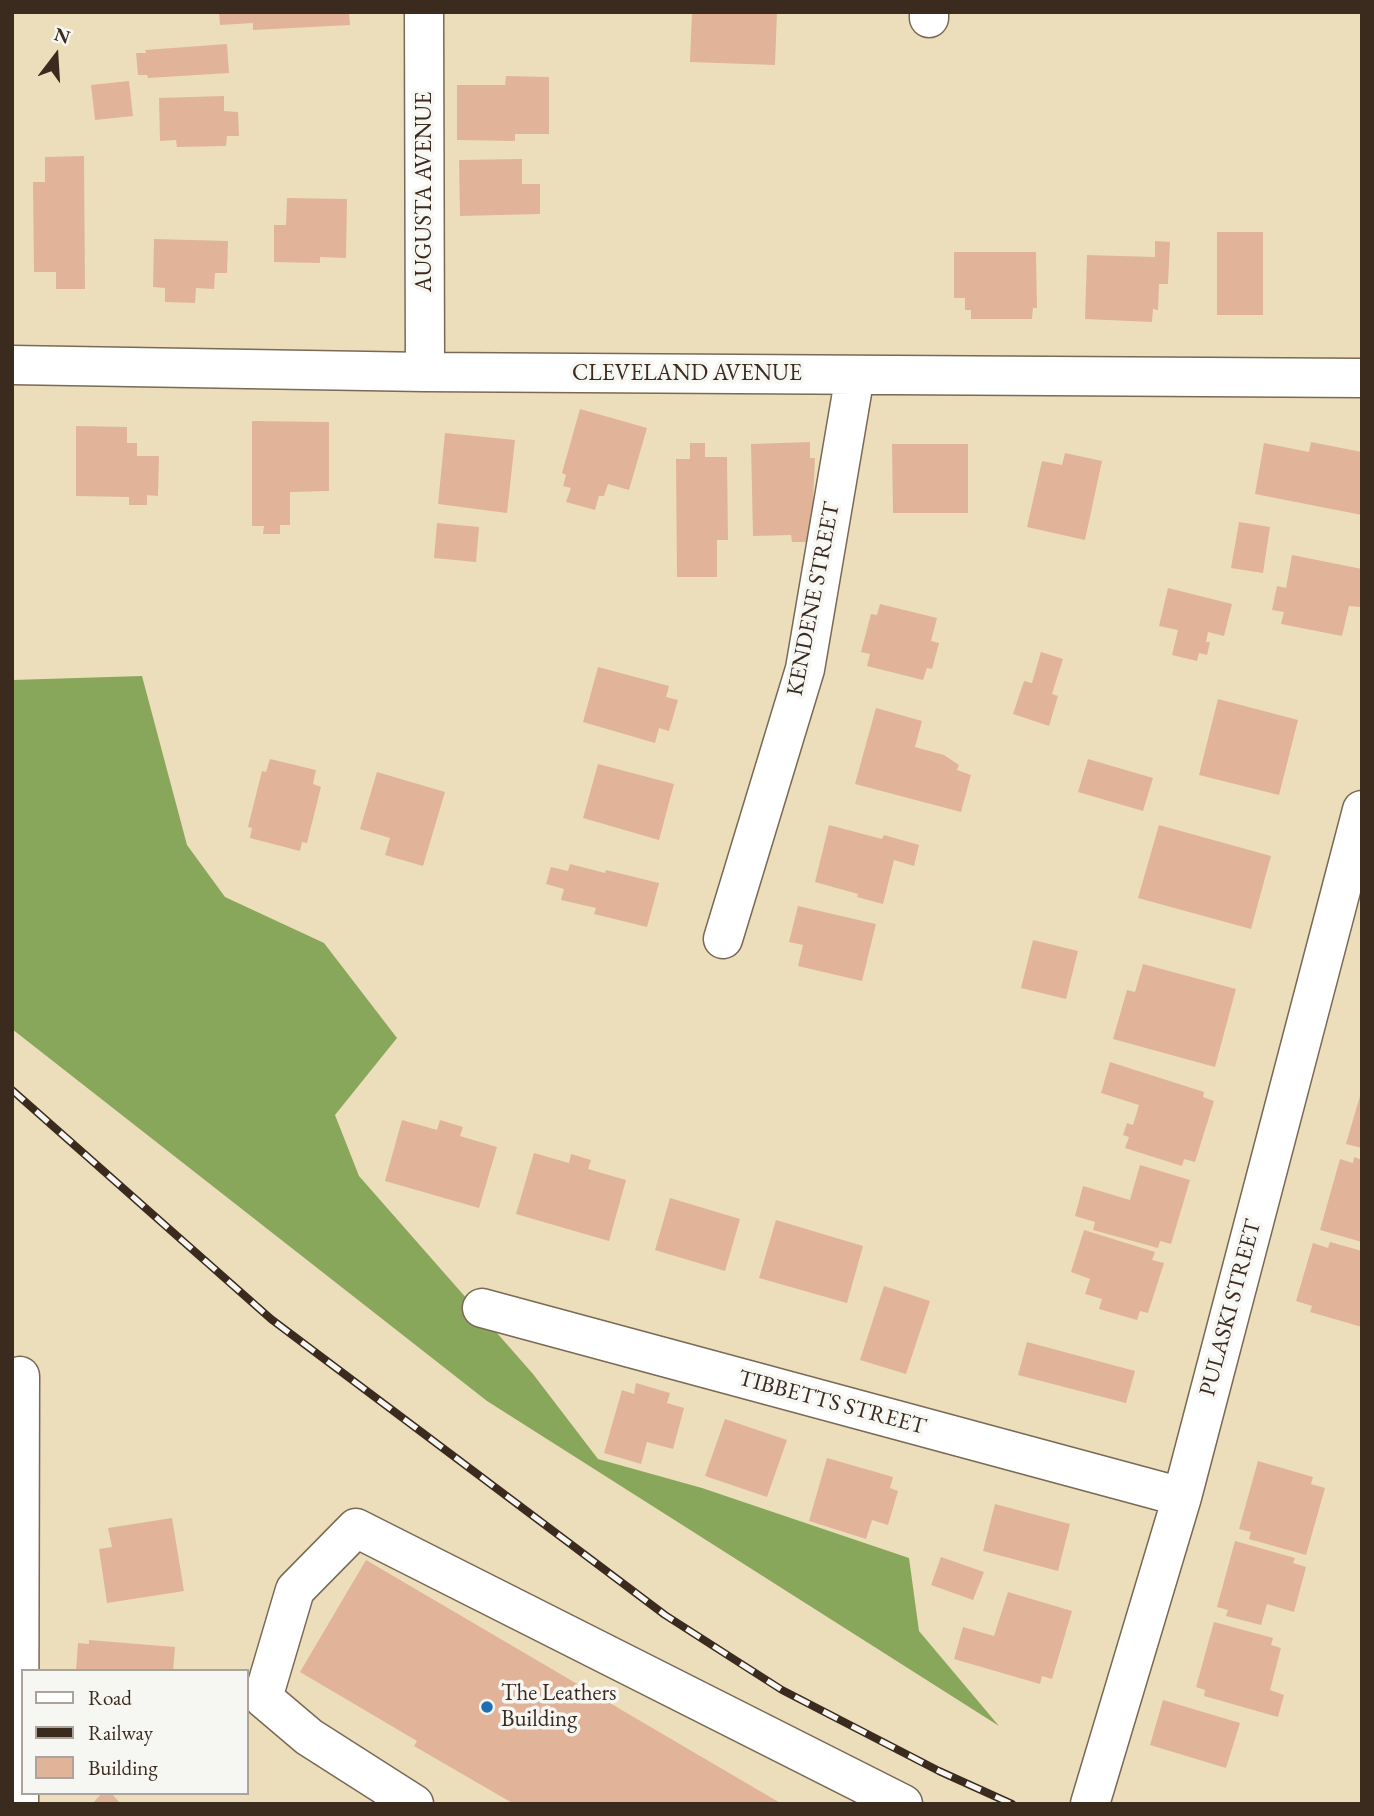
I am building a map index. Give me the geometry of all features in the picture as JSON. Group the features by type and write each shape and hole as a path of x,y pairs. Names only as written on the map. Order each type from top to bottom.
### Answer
{"street":[{"name":"AUGUSTA AVENUE","path":"424,12 425,372"},
{"name":"CLEVELAND AVENUE","path":"12,365 425,372 1362,378"},
{"name":"KENDENE STREET","path":"723,939 805,668 855,376"},
{"name":"PULASKI STREET","path":"1090,1804 1182,1497 1362,810"},
{"name":"TIBBETTS STREET","path":"482,1308 1182,1497"},
{"path":"19,1804 20,1376"},
{"path":"414,1804 309,1737 263,1698 295,1590 356,1528 903,1804"}],"green space":[{"path":"142,676 187,845 225,897 324,943 397,1038 335,1115 359,1176 533,1374 598,1459 702,1488 909,1558 919,1631 999,1726 487,1401 12,1029 12,680"}],"building":[{"path":"219,12 349,12 350,25 253,30 253,23 220,25"},
{"path":"692,12 777,12 775,65 690,62"},
{"path":"227,44 229,73 148,78 147,75 138,75 136,53"},
{"path":"506,76 549,77 549,134 515,134 515,141 457,140 457,85 505,85"},
{"path":"129,81 133,116 95,120 91,85"},
{"path":"224,96 224,111 238,112 239,136 227,136 226,146 177,147 176,140 160,141 159,98"},
{"path":"84,156 85,289 56,289 56,272 34,272 33,182 45,182 45,157"},
{"path":"522,159 522,184 540,184 540,214 460,216 459,160"},
{"path":"287,198 347,199 346,258 320,257 320,263 274,262 274,225 286,225"},
{"path":"1217,232 1263,232 1263,315 1217,315"},
{"path":"154,239 228,241 227,273 215,273 214,289 196,288 195,303 165,302 165,288 153,287"},
{"path":"1155,241 1170,242 1168,284 1159,284 1158,310 1153,309 1152,322 1085,319 1087,255 1155,257"},
{"path":"954,252 1036,252 1037,308 1033,308 1032,319 971,319 971,310 965,310 965,298 954,298"},
{"path":"580,409 647,428 629,490 608,484 604,496 599,496 595,510 566,502 571,488 563,486 566,475 562,473"},
{"path":"252,421 329,422 329,491 290,492 290,525 280,525 280,534 263,534 264,526 252,526"},
{"path":"76,426 127,427 127,443 137,443 137,456 159,456 158,496 147,495 147,505 129,505 129,497 76,496"},
{"path":"445,433 515,440 507,513 438,504"},
{"path":"810,442 810,458 815,458 811,542 792,542 791,535 753,536 751,444"},
{"path":"1311,442 1362,452 1362,515 1255,494 1264,443 1309,452"},
{"path":"690,443 705,443 705,457 727,457 728,540 717,540 717,577 677,577 676,459 690,459"},
{"path":"892,444 968,444 968,513 893,513"},
{"path":"1065,453 1102,461 1085,540 1027,527 1042,461 1062,465"},
{"path":"1239,522 1270,527 1263,573 1231,568"},
{"path":"437,523 479,527 476,562 434,558"},
{"path":"1292,555 1362,569 1360,607 1349,606 1342,636 1281,624 1284,612 1272,610 1277,586 1286,588"},
{"path":"1168,588 1232,604 1224,636 1208,632 1206,642 1210,642 1207,655 1199,653 1197,661 1172,655 1178,630 1159,626"},
{"path":"880,604 937,618 931,641 939,643 932,669 927,668 923,680 867,666 870,654 861,652 871,614 877,615"},
{"path":"1041,652 1063,659 1052,694 1058,696 1049,726 1013,714 1024,681 1032,683"},
{"path":"598,667 669,686 666,697 678,700 669,731 659,728 655,743 583,722"},
{"path":"1218,699 1298,720 1279,795 1199,775"},
{"path":"876,708 922,721 915,747 944,755 959,765 957,770 971,775 961,812 855,784"},
{"path":"270,759 316,770 313,784 321,787 307,843 302,842 300,851 250,838 252,828 248,827 262,771 266,772"},
{"path":"1088,759 1153,778 1143,811 1078,792"},
{"path":"598,764 674,784 659,840 583,818"},
{"path":"377,772 445,792 423,866 385,855 390,838 360,829"},
{"path":"829,825 882,839 884,835 919,845 914,866 894,860 883,904 815,882"},
{"path":"1159,825 1271,856 1251,929 1138,898"},
{"path":"570,864 659,883 647,927 594,914 596,908 561,900 564,889 546,884 551,867 568,871"},
{"path":"798,906 876,924 862,981 798,966 803,945 789,942"},
{"path":"1033,940 1078,951 1066,999 1021,988"},
{"path":"1143,964 1236,989 1215,1067 1113,1039 1127,990 1135,992"},
{"path":"1110,1062 1204,1092 1203,1097 1214,1101 1195,1162 1184,1159 1182,1166 1125,1148 1129,1137 1123,1135 1127,1123 1133,1125 1139,1105 1101,1093"},
{"path":"1362,1089 1362,1148 1346,1144"},
{"path":"402,1120 437,1130 440,1120 463,1127 460,1136 497,1147 479,1208 385,1181"},
{"path":"534,1153 569,1163 571,1154 591,1160 588,1169 626,1180 609,1241 516,1214"},
{"path":"1354,1157 1362,1160 1362,1242 1320,1230 1340,1159 1353,1163"},
{"path":"1140,1165 1190,1180 1171,1244 1160,1241 1158,1248 1093,1230 1095,1222 1075,1216 1083,1186 1130,1200"},
{"path":"670,1198 740,1219 725,1271 655,1250"},
{"path":"776,1220 863,1246 847,1303 759,1278"},
{"path":"1084,1230 1155,1252 1152,1260 1164,1263 1148,1313 1140,1311 1137,1320 1099,1309 1102,1299 1085,1294 1090,1279 1071,1272"},
{"path":"1330,1242 1362,1251 1362,1327 1310,1312 1312,1306 1296,1301 1313,1243 1328,1248"},
{"path":"884,1286 930,1301 906,1374 860,1360"},
{"path":"1027,1342 1135,1371 1126,1403 1018,1375"},
{"path":"636,1383 670,1393 667,1403 684,1408 673,1449 647,1442 641,1464 604,1453 622,1390 634,1394"},
{"path":"725,1419 787,1440 767,1497 705,1476"},
{"path":"827,1458 893,1477 890,1488 898,1491 888,1525 872,1520 866,1539 809,1521"},
{"path":"1258,1461 1313,1477 1311,1484 1325,1488 1306,1555 1249,1539 1251,1532 1239,1529"},
{"path":"995,1504 1070,1524 1058,1571 983,1551"},
{"path":"172,1518 184,1591 107,1603 99,1549 112,1547 108,1528"},
{"path":"1235,1541 1295,1558 1293,1563 1306,1567 1294,1612 1267,1604 1261,1625 1226,1616 1228,1610 1217,1607"},
{"path":"941,1557 984,1572 973,1600 931,1585"},
{"name":"The Leathers Building","path":"366,1560 782,1804 514,1804 414,1746 417,1741 300,1672"},
{"path":"1008,1592 1072,1611 1052,1679 1042,1676 1040,1684 954,1659 963,1627 994,1636"},
{"path":"1214,1622 1273,1638 1271,1645 1281,1648 1270,1690 1284,1695 1278,1717 1204,1696 1205,1690 1196,1687"},
{"path":"89,1640 175,1647 173,1669 76,1669 78,1643 89,1644"},
{"path":"1163,1700 1240,1723 1226,1768 1150,1745"},
{"path":"100,1795 113,1795 121,1804 92,1804"}],"railway":[{"path":"12,1090 271,1319 665,1615 782,1690 939,1771 1012,1804"}],"place":[{"name":"The Leathers Building","path":"487,1707"}]}
